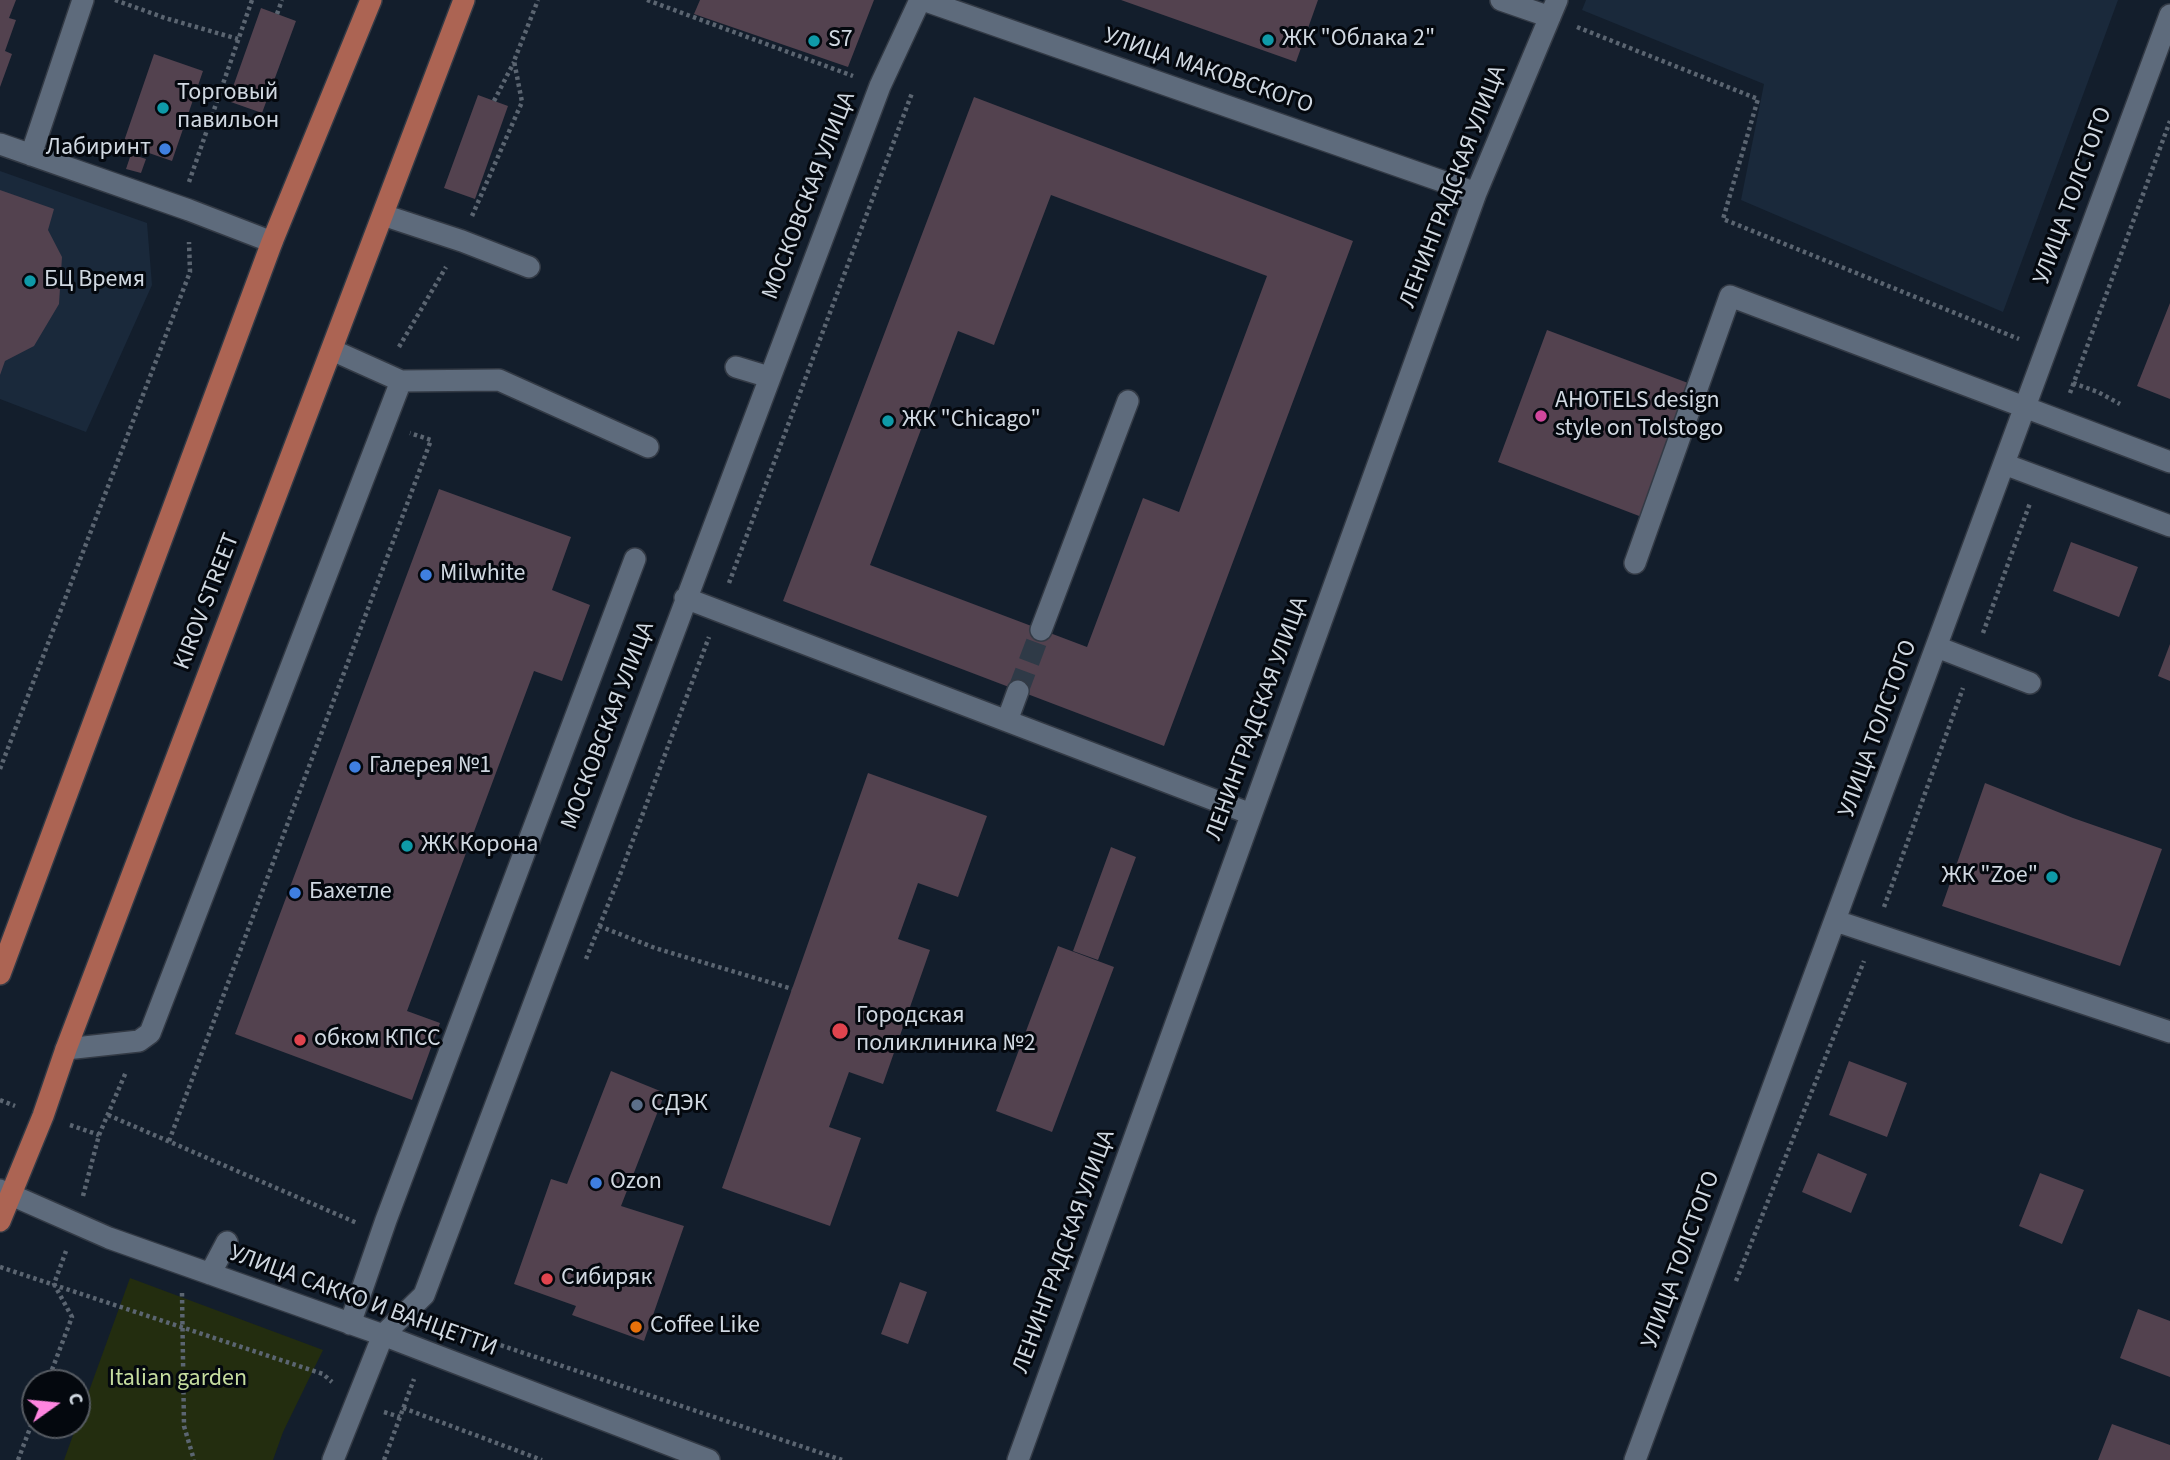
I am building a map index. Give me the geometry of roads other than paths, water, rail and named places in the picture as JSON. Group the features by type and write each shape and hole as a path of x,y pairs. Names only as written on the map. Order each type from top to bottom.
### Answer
{"main road":[{"path":"0,974 272,242 371,0"},
{"name":"KIROV STREET","path":"0,1221 5,1192 43,1115 464,0"}],"street":[{"path":"31,155 83,0"},
{"name":"МОСКОВСКАЯ УЛИЦА","path":"333,1460 383,1335 424,1295 880,86 921,0"},
{"name":"УЛИЦА МАКОВСКОГО","path":"921,0 1476,193"},
{"path":"1502,0 1554,8"},
{"name":"ЛЕНИНГРАДСКАЯ УЛИЦА","path":"1018,1460 1476,193 1554,8"},
{"name":"УЛИЦА ТОЛСТОГО","path":"1635,1460 2170,15"},
{"path":"0,144 272,242"},
{"path":"383,215 529,267"},
{"path":"1635,563 1730,296 2170,462"},
{"path":"332,350 401,381 499,380 648,447"},
{"path":"736,367 769,377"},
{"path":"66,1049 139,1041 150,1032 401,381"},
{"path":"1041,630 1128,401"},
{"path":"2004,464 2170,526"},
{"path":"349,1324 635,559"},
{"path":"685,598 1251,814"},
{"path":"1937,647 2031,683"},
{"path":"1007,721 1018,691"},
{"path":"1836,920 2170,1032"},
{"name":"УЛИЦА САККО И ВАНЦЕТТИ","path":"5,1192 109,1238 383,1335 686,1456 709,1460"},
{"path":"210,1274 228,1242"}],"tunnel":[{"path":"1018,691 1041,630"}],"place":[{"name":"ЖК \"Облака 2\"","path":"1268,40"},
{"name":"S7","path":"814,41"},
{"name":"Торговый павильон","path":"163,108"},
{"name":"Лабиринт","path":"165,149"},
{"name":"БЦ Время","path":"30,281"},
{"name":"AHOTELS design style on Tolstogo","path":"1541,416"},
{"name":"ЖК \"Chicago\"","path":"888,421"},
{"name":"Milwhite","path":"426,575"},
{"name":"Галерея №1","path":"355,767"},
{"name":"ЖК Корона","path":"407,846"},
{"name":"ЖК \"Zoe\"","path":"2052,877"},
{"name":"Бахетле","path":"295,893"},
{"name":"Городская поликлиника №2","path":"840,1031"},
{"name":"обком КПСС","path":"300,1040"},
{"name":"СДЭК","path":"637,1105"},
{"name":"Ozon","path":"596,1183"},
{"name":"Сибиряк","path":"547,1279"},
{"name":"Coffee Like","path":"636,1327"}],"park label":[{"name":"Italian garden","path":"178,1380"}]}
